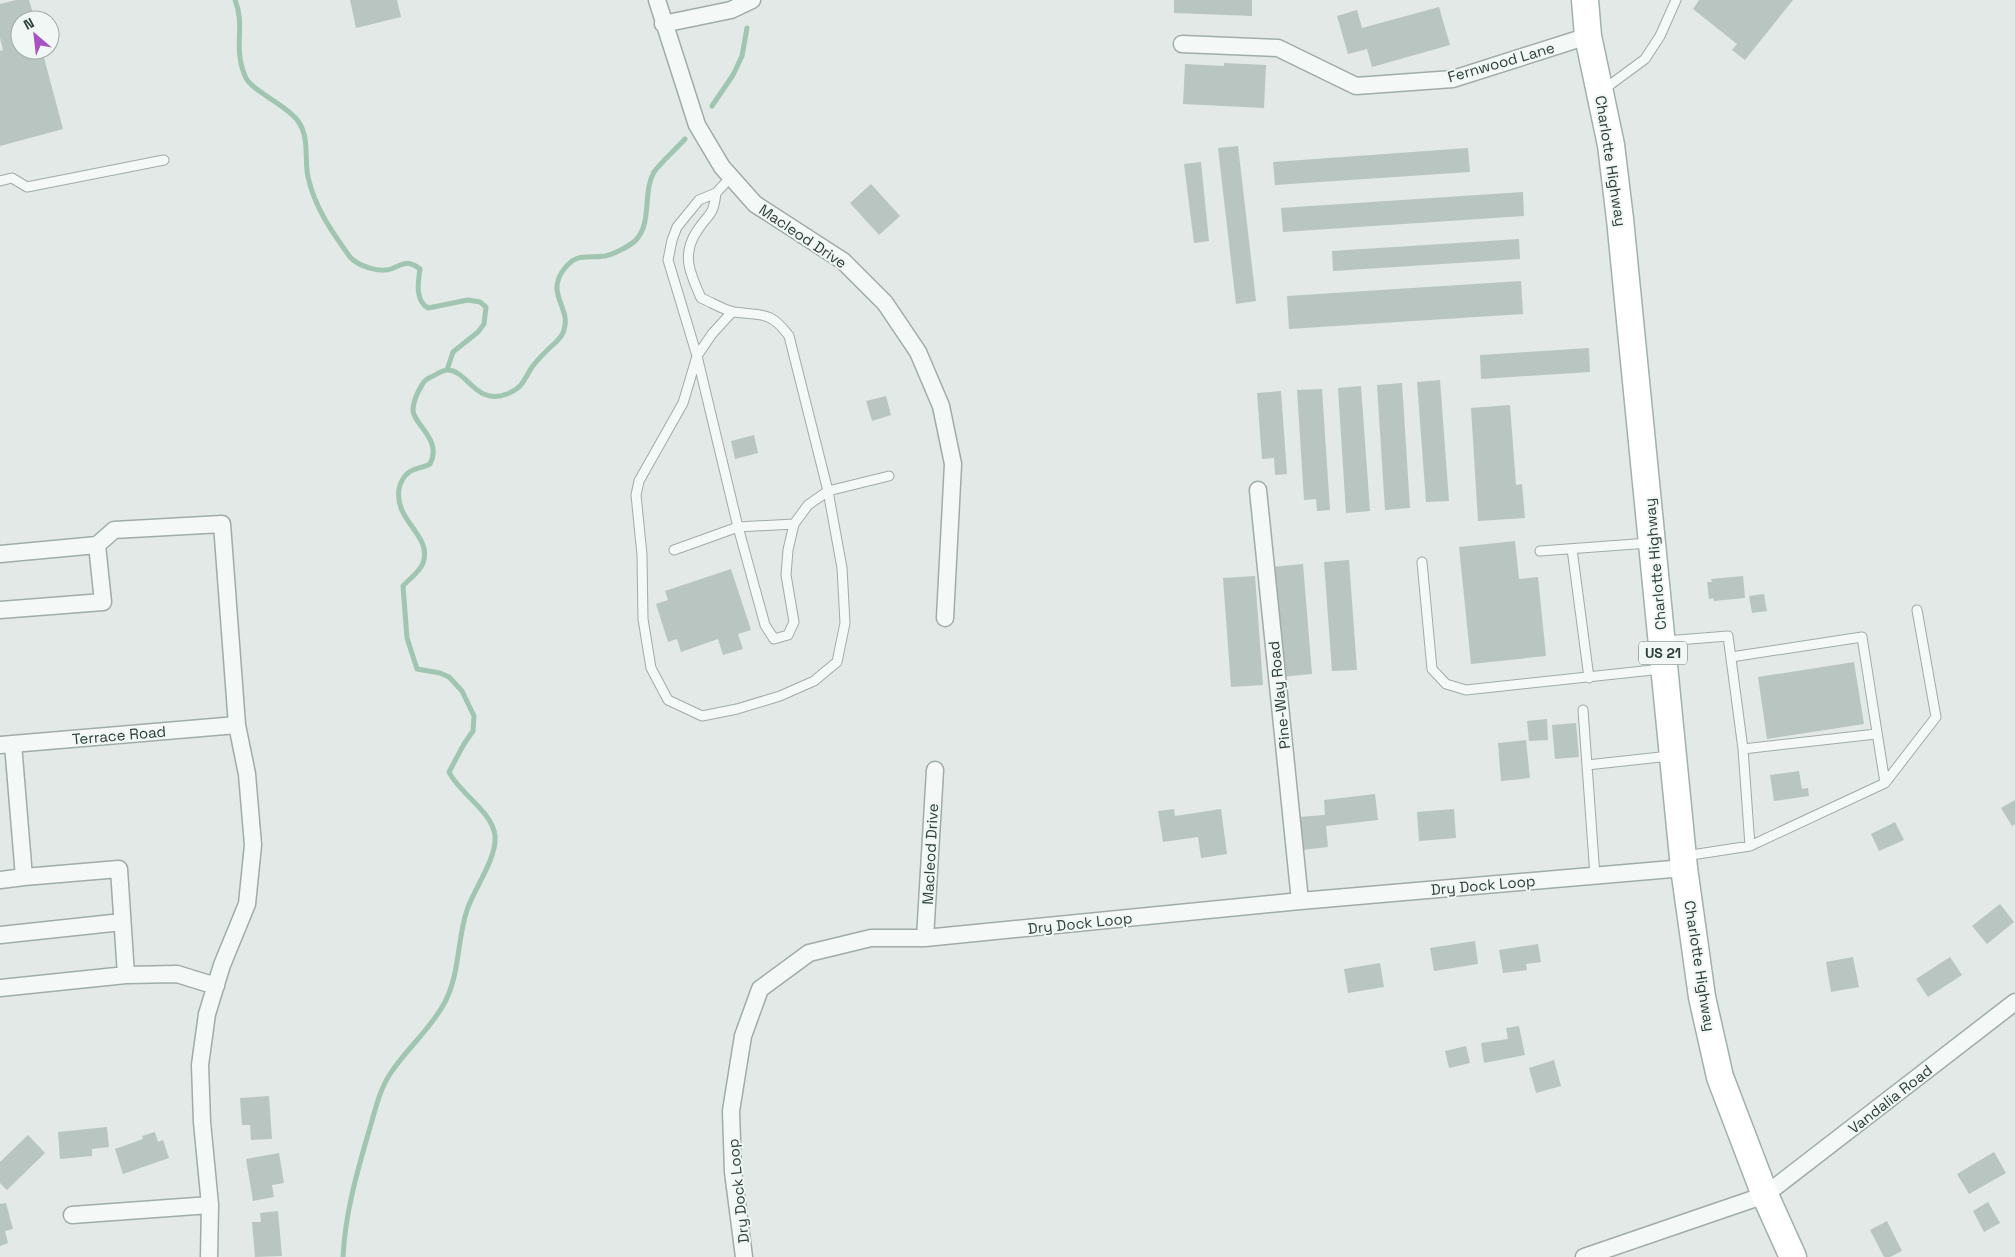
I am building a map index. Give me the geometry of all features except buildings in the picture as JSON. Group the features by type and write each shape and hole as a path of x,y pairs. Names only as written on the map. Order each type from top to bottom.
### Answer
{"main road":[{"name":"Charlotte Highway","path":"1582,1 1611,144 1684,862 1702,996 1720,1078 1765,1195 1793,1257"}],"street":[{"name":"Macleod Drive","path":"657,0 663,24 697,125 722,168 755,204 844,261 885,303 918,352 941,406 953,464 945,618"},
{"path":"663,24 731,10 752,0"},
{"name":"Fernwood Lane","path":"1182,44 1278,48 1356,86 1452,78 1588,36"},
{"name":"Pine-Way Road","path":"1258,490 1300,901"},
{"path":"0,554 97,545 114,530 222,524 237,725 246,774 252,845 246,904 207,1014 200,1065 202,1122 210,1205 209,1257"},
{"path":"0,610 103,602 97,545"},
{"name":"Terrace Road","path":"7,745 237,725"},
{"path":"7,745 24,877"},
{"name":"Macleod Drive","path":"925,938 935,770"},
{"name":"Dry Dock Loop","path":"744,1257 733,1172 731,1111 743,1036 760,989 809,953 871,938 925,938 1300,901 1596,876 1684,862"},
{"path":"0,880 119,869 126,976"},
{"path":"0,935 122,922"},
{"path":"0,988 126,976 178,974 216,986"},
{"name":"Vandalia Road","path":"1765,1195 2015,1002"},
{"path":"1584,1257 1765,1195"},
{"path":"72,1215 210,1205"}],"lane":[{"path":"1601,92 1645,60 1660,36 1676,0"},
{"path":"0,181 12,178 27,188 164,160"},
{"path":"731,177 716,193 699,200 677,227 668,260 697,356 738,527 765,625 774,639 788,635 794,622 786,575 788,550 794,524 808,505 828,491 889,476"},
{"path":"716,193 714,211 697,231 688,250 690,272 701,298 732,312 764,315 778,323 789,336 828,491 842,568 845,622 837,662 814,681 780,696 738,709 702,716 668,700 651,668 643,619 642,555 636,495 639,481 684,403 697,356 712,334 732,312"},
{"path":"674,550 738,527 794,524"},
{"path":"1540,551 1653,543"},
{"path":"1572,549 1589,678"},
{"path":"1422,562 1432,669 1446,684 1466,690 1589,678 1664,668"},
{"path":"1684,862 1750,846 1885,782 1936,717 1917,610"},
{"path":"1662,641 1728,636 1743,749 1750,846"},
{"path":"1731,657 1862,637 1885,782"},
{"path":"1583,710 1596,876"},
{"path":"1743,749 1876,734"},
{"path":"1587,765 1673,756"}],"waterway":[{"path":"235,0 239,19 240,57 246,78 255,88 286,109 298,121 304,134 308,177 315,199 331,229 350,257 369,268 381,270 391,269 406,263 416,266 420,269 419,296 428,308 468,300 480,302 486,307 484,324 478,332 453,352 447,370"},
{"path":"712,106 733,75 742,56 747,28"},
{"path":"343,1257 352,1193 380,1094 396,1065 433,1021 445,1002 456,968 461,933 467,910 489,864 495,845 493,827 488,819 449,772 473,731 474,716 462,691 449,677 440,673 417,669 407,638 403,586 422,566 425,553 423,544 402,511 399,501 399,489 401,482 407,474 430,464 433,455 433,447 430,440 414,415 415,400 425,380 445,370 461,375 479,392 487,395 507,394 520,386 532,367 562,335 565,315 557,288 562,272 567,265 577,258 609,255 635,241 644,226 650,180 654,172 685,139"}]}
